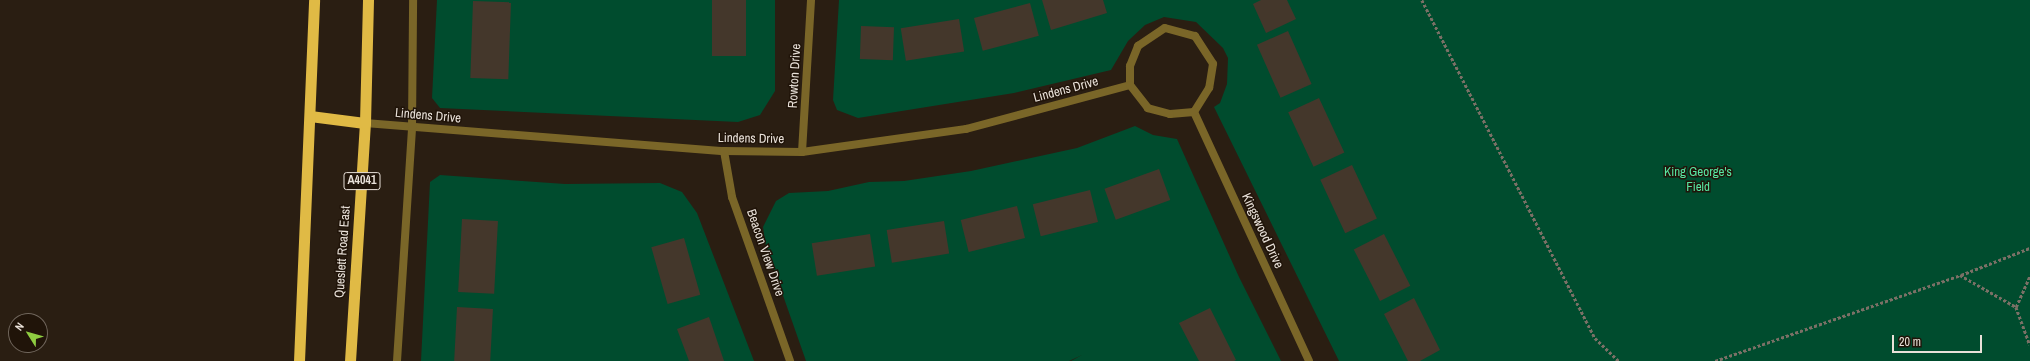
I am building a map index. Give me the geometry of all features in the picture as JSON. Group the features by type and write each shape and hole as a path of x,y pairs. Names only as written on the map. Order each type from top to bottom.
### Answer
{"highway":[{"path":"299,361 314,0"},
{"name":"Queslett Road East","path":"350,361 365,123 368,0"},
{"path":"310,116 365,123"}],"street":[{"path":"397,361 412,127 413,0"},
{"name":"Rowton Drive","path":"802,152 811,0"},
{"path":"1164,28 1195,36 1213,64 1209,88 1194,112 1170,114 1148,108 1130,86 1130,66 1138,46 1164,28"},
{"name":"Lindens Drive","path":"365,123 724,151 802,152 966,129 1130,86"},
{"name":"Kingswood Drive","path":"1194,112 1309,361"},
{"name":"Beacon View Drive","path":"724,151 732,197 790,361"}],"path":[{"path":"1422,0 1596,338 1619,361"},
{"path":"1715,361 1960,275 2030,248"},
{"path":"1960,275 2016,308 2030,345"},
{"path":"2016,308 2030,275"}],"green space":[{"path":"437,0 775,0 775,91 760,115 738,122 440,108 432,98"},
{"name":"King George's Field","path":"839,0 2030,0 2030,361 1339,361 1214,107 1220,103 1227,84 1228,58 1223,48 1196,22 1164,17 1145,25 1128,41 1111,70 1014,93 858,118 837,110 833,100"},
{"path":"1135,126 1153,135 1177,139 1239,277 1281,361 1071,361 1082,355 1069,361 806,361 766,247 763,227 776,201 789,193 828,191 869,182 904,181 971,171 1077,148"},
{"path":"440,175 565,184 660,183 682,192 697,213 754,361 421,361 430,182"}],"building":[{"path":"712,0 746,0 746,56 712,56"},
{"path":"1042,0 1103,0 1107,13 1051,30"},
{"path":"1261,0 1287,0 1296,19 1266,33 1253,4"},
{"path":"473,1 511,2 508,79 470,78"},
{"path":"1030,3 1039,36 983,51 974,18"},
{"path":"959,19 964,52 906,61 901,28"},
{"path":"861,26 894,27 893,60 860,59"},
{"path":"1288,31 1312,84 1281,98 1257,45"},
{"path":"1319,98 1344,152 1314,167 1288,112"},
{"path":"1352,165 1377,218 1345,233 1320,180"},
{"path":"1159,169 1170,200 1116,220 1104,189"},
{"path":"1090,190 1098,222 1041,236 1033,204"},
{"path":"1017,206 1025,238 969,252 961,220"},
{"path":"462,219 498,221 494,294 458,292"},
{"path":"944,221 949,254 892,263 887,230"},
{"path":"870,234 875,267 817,276 812,243"},
{"path":"1384,234 1410,286 1380,301 1354,249"},
{"path":"684,238 700,295 668,304 651,247"},
{"path":"1414,298 1440,350 1420,361 1408,361 1384,314"},
{"path":"457,307 493,309 490,361 454,361"},
{"path":"1210,308 1236,360 1234,361 1199,361 1179,323"},
{"path":"709,317 724,361 689,361 677,329"}]}
